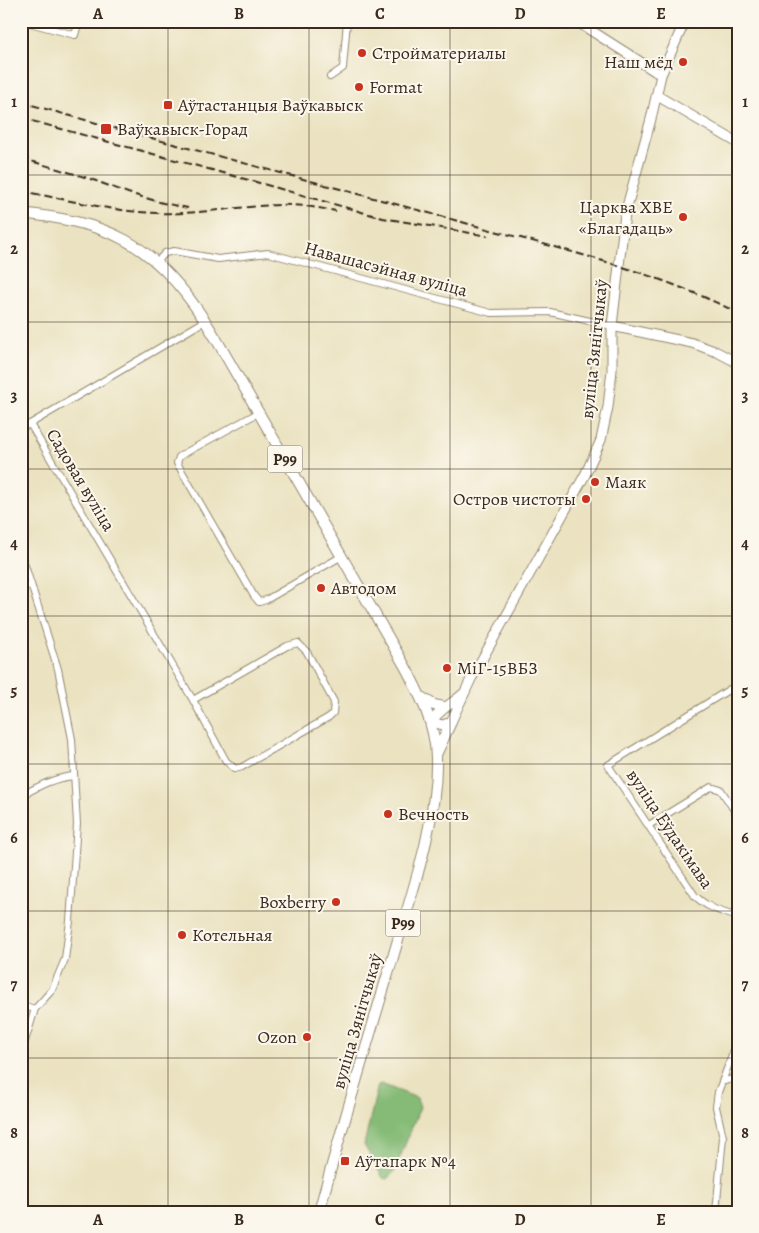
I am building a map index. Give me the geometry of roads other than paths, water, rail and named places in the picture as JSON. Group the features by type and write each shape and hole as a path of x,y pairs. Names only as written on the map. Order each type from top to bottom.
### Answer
{"main road":[{"path":"576,21 661,75"},
{"name":"вуліца Зянітчыкаў","path":"451,722 464,693 596,452 608,406 612,370 612,326 625,214 649,129 661,75 685,21"},
{"path":"656,95 738,143"},
{"name":"Р99","path":"21,213 89,225 126,240 156,263 187,296 206,321 421,697"},
{"path":"612,326 692,344 717,352 738,363"},
{"path":"431,722 444,707 452,704 464,693"},
{"path":"421,697 434,705 444,707"},
{"name":"вуліца Зянітчыкаў","path":"318,1212 407,911 428,831 435,791 436,756 431,722 421,697"},
{"path":"431,722 442,724 451,722"},
{"path":"436,756 451,722"}],"street":[{"path":"22,21 75,35 79,21"},
{"path":"330,77 343,68 347,21"},
{"name":"Навашасэйная вуліца","path":"156,263 166,253 174,251 218,259 268,253 491,313 550,312 612,326"},
{"name":"Садовая вуліца","path":"193,700 287,646 298,643 307,652 334,702 333,713 329,717 242,767 235,769 226,760 193,700 30,424 206,321"},
{"path":"258,413 185,453 179,457 177,463 254,596 260,602 266,600 342,556"},
{"path":"21,428 30,424"},
{"path":"21,553 58,669 72,739 77,824 70,921 65,960 52,990 35,1010 21,1054"},
{"path":"21,589 31,584"},
{"name":"вуліца Еўдакімава","path":"738,684 608,765 695,896 714,910 738,917"},
{"path":"21,796 45,782 60,777 73,776"},
{"path":"648,825 711,787 721,790 738,816"},
{"path":"21,1005 35,1010"},
{"path":"716,1212 724,1137 716,1107 718,1092 738,1040"},
{"path":"722,1082 738,1077"}],"railway":[{"path":"21,102 606,262 673,284 738,313"},
{"path":"21,118 383,218 488,236"},
{"path":"21,158 88,178 128,193 188,208"},
{"path":"21,191 107,208 141,212 188,213 286,205 308,206 336,211"}],"place":[{"name":"Стройматериалы","path":"362,53"},
{"name":"Наш мёд","path":"683,62"},
{"name":"Format","path":"359,87"},
{"name":"Аўтастанцыя Ваўкавыск","path":"168,105"},
{"name":"Ваўкавыск-Горад","path":"106,129"},
{"name":"Царква ХВЕ «Благадаць»","path":"683,217"},
{"name":"Маяк","path":"595,482"},
{"name":"Остров чистоты","path":"586,499"},
{"name":"Автодом","path":"321,588"},
{"name":"МіГ-15ВБЗ","path":"447,668"},
{"name":"Вечность","path":"388,814"},
{"name":"Boxberry","path":"336,902"},
{"name":"Котельная","path":"182,935"},
{"name":"Ozon","path":"307,1037"},
{"name":"Аўтапарк №4","path":"345,1161"}]}
